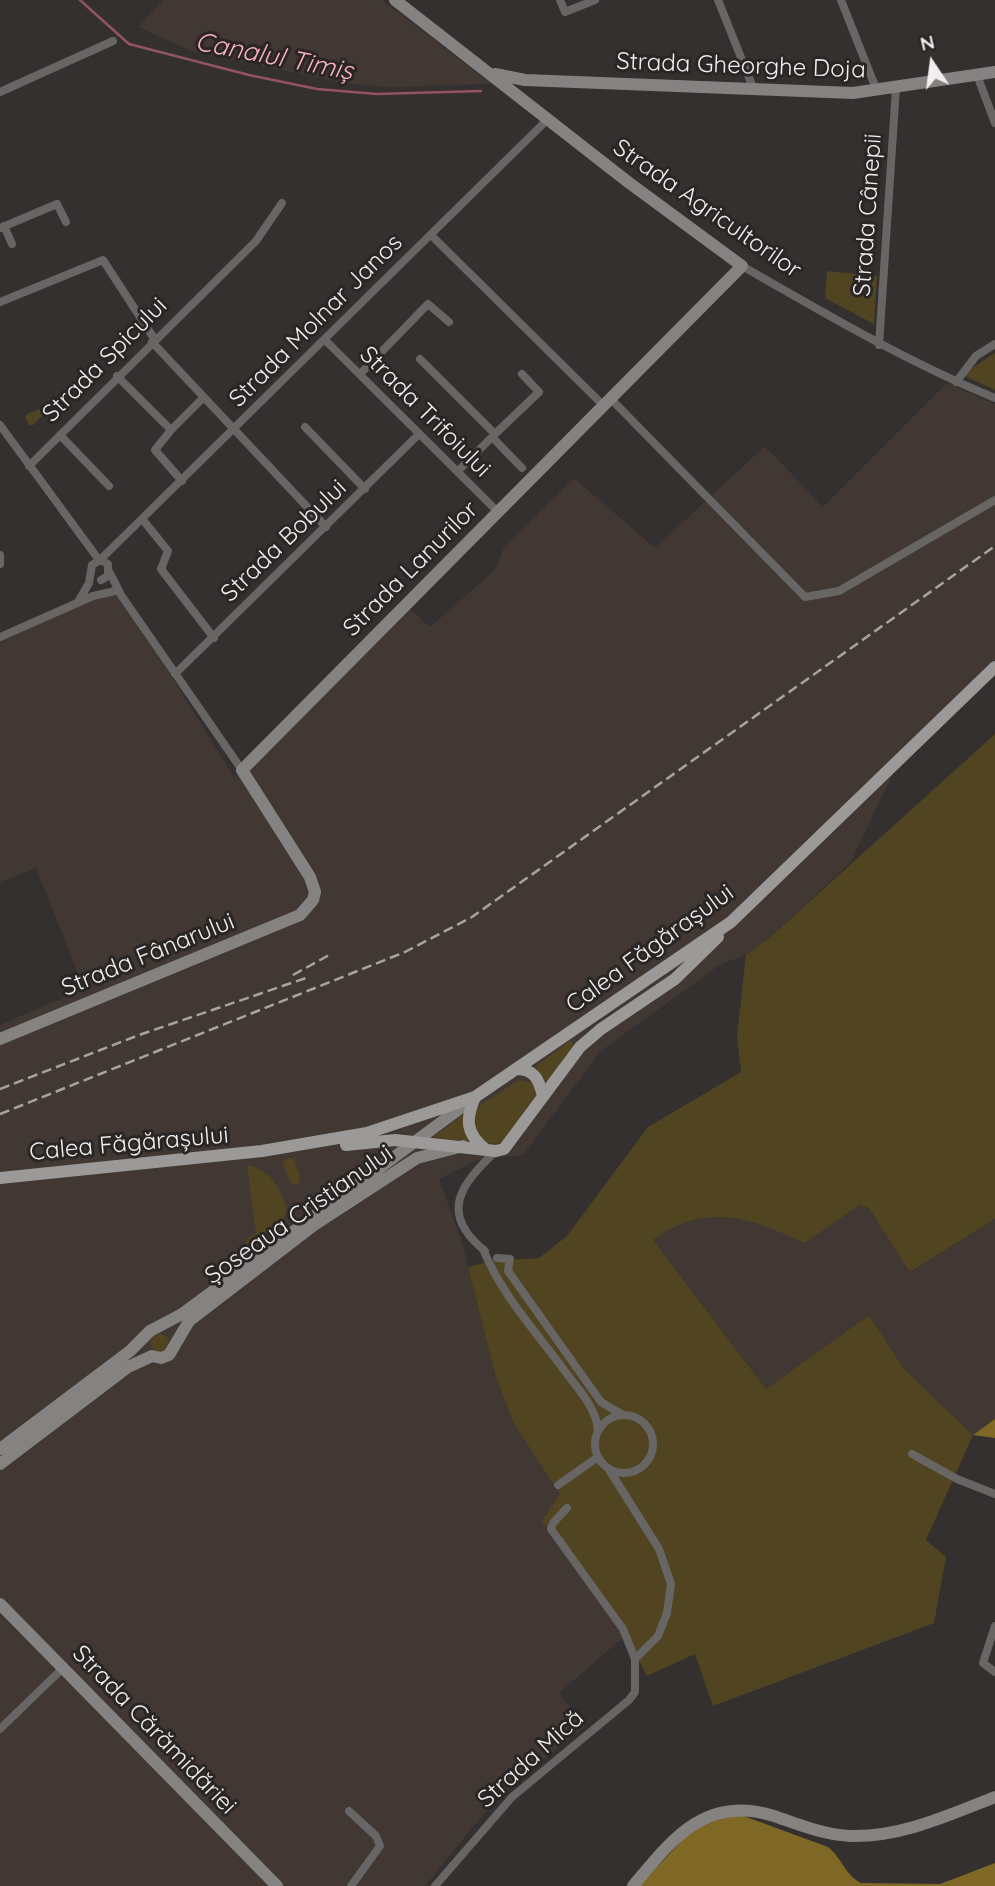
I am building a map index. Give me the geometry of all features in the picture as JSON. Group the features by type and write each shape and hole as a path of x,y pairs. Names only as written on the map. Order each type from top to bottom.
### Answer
{"main road":[{"name":"Calea Făgărașului","path":"0,1178 262,1152 367,1133 475,1097 731,922 995,667"},
{"path":"475,1097 468,1125 474,1138 491,1150 510,1144 543,1096 590,1037 685,971 731,922"},
{"path":"516,1069 525,1069 535,1075 543,1096"},
{"name":"Calea Făgărașului","path":"262,1152 276,1154 368,1142 418,1141 491,1150"}],"street":[{"name":"Strada Agricultorilor","path":"395,0 742,266 879,345 995,398"},
{"path":"560,0 565,12 595,0"},
{"path":"718,0 754,90"},
{"path":"841,0 877,91"},
{"path":"0,92 113,41"},
{"name":"Strada Gheorghe Doja","path":"491,74 525,80 839,93 877,91 995,72"},
{"path":"977,75 995,123"},
{"path":"517,94 525,80"},
{"name":"Strada Cânepii","path":"879,345 896,88"},
{"name":"Strada Molnar Janos","path":"95,562 112,551 548,119"},
{"name":"Strada Spicului","path":"29,466 117,376 256,242 282,203"},
{"path":"12,244 2,227 57,204 66,222"},
{"path":"431,234 805,597 839,591 995,500"},
{"path":"0,302 103,260 153,341 233,431 326,527"},
{"name":"Strada Lanurilor","path":"242,770 742,266"},
{"path":"360,374 428,303 449,322"},
{"name":"Strada Trifoiului","path":"325,340 498,512"},
{"path":"956,382 976,356 995,344"},
{"path":"420,359 494,435 522,468"},
{"path":"458,471 539,392 522,374"},
{"path":"117,376 171,430"},
{"path":"183,481 155,452 171,430 203,398"},
{"path":"0,425 242,770"},
{"path":"305,427 365,489"},
{"name":"Strada Bobului","path":"175,674 419,434"},
{"path":"60,435 109,486"},
{"path":"143,520 168,551 161,569 214,638"},
{"path":"93,596 106,575 112,551"},
{"path":"0,555 0,564"},
{"path":"95,562 106,575"},
{"path":"76,604 95,562"},
{"path":"0,637 93,596 118,593"},
{"name":"Strada Fânarului","path":"0,1039 300,915 309,907 315,892 310,877 242,770"},
{"name":"Șoseaua Cristianului","path":"0,1450 145,1338 150,1331 182,1314 310,1216 418,1141 475,1097"},
{"name":"Șoseaua Cristianului","path":"0,1464 128,1367 152,1356 165,1357 172,1352 189,1321 314,1225 416,1158 463,1146"},
{"path":"491,1150 464,1186 458,1208 463,1229 508,1271 601,1402 647,1426 653,1445 646,1463 629,1472 608,1468"},
{"path":"483,1249 507,1293 586,1400 597,1420 598,1430"},
{"path":"497,1258 510,1259 508,1271"},
{"path":"158,1327 170,1331 175,1343"},
{"path":"145,1338 145,1348 152,1356"},
{"path":"623,1415 603,1423 598,1430 595,1439 598,1457 608,1468 659,1549 671,1584 667,1613 659,1636 635,1659"},
{"path":"912,1454 957,1479 995,1494"},
{"path":"558,1485 598,1457"},
{"path":"619,1488 620,1472"},
{"name":"Strada Mică","path":"435,1886 512,1797 629,1700 635,1692 635,1659 623,1629 551,1529 552,1523 567,1508"},
{"name":"Strada Cărămidăriei","path":"0,1604 277,1886"},
{"path":"995,1626 983,1663 995,1672"},
{"path":"0,1729 63,1668"},
{"path":"633,1886 680,1833 691,1824 717,1813 755,1811 819,1831 872,1836 909,1829 995,1797"},
{"path":"349,1811 376,1836 380,1846 351,1886"}],"shaded area":[{"path":"163,0 382,0 492,84 392,87 348,84 194,52 138,27"},
{"path":"827,271 877,276 874,324 825,298"},
{"path":"995,353 995,390 967,377 966,372"},
{"path":"947,383 995,404 995,674 896,768 850,863 768,939 746,955 721,964 601,1051 523,1155 477,1160 439,1179 463,1245 495,1374 513,1422 561,1494 626,1635 559,1693 585,1726 495,1800 425,1886 0,1886 0,1025 84,989 36,868 0,882 0,636 111,588 163,663 234,777 407,606 430,627 496,569 504,547 574,478 655,548 765,446 823,507"},
{"path":"42,408 45,413 33,425 29,425 25,418 27,414"},
{"path":"995,734 995,1219 910,1272 869,1208 860,1205 804,1243 765,1226 709,1217 672,1228 653,1240 766,1389 869,1315 904,1369 973,1435 926,1540 946,1557 934,1623 713,1706 695,1654 647,1676 626,1635 542,1521 560,1494 513,1422 495,1374 468,1267 492,1261 539,1258 567,1236 648,1127 741,1072 737,1036 746,955 768,939"},
{"path":"570,1041 574,1045 548,1083 535,1067"},
{"path":"519,1080 533,1083 537,1096 507,1140 496,1144 484,1142 476,1135 473,1114 482,1104"},
{"path":"463,1115 465,1131 472,1142 433,1137"},
{"path":"289,1158 294,1159 300,1176 298,1184 291,1184 283,1162"},
{"path":"247,1165 268,1175 281,1193 287,1208 283,1221 247,1246 245,1240 256,1233"},
{"path":"859,1205 869,1208 911,1272 995,1219 995,1419 973,1435 904,1369 869,1315 766,1389 653,1240 674,1225 710,1216 761,1222 804,1242"},
{"path":"160,1334 166,1337 169,1343 166,1349 160,1352 154,1349 151,1343 154,1337"},
{"path":"995,1419 995,1438 973,1435"},
{"path":"741,1815 828,1847 851,1876 861,1883 940,1884 995,1863 995,1886 639,1886 687,1835 713,1818"}],"waterway":[{"name":"Canalul Timiș","path":"80,0 129,44 249,75 317,89 377,94 481,91"}],"railway":[{"path":"0,1114 405,952 472,917 995,546"},
{"path":"293,975 331,954"},
{"path":"0,1089 139,1035 309,977"}]}
